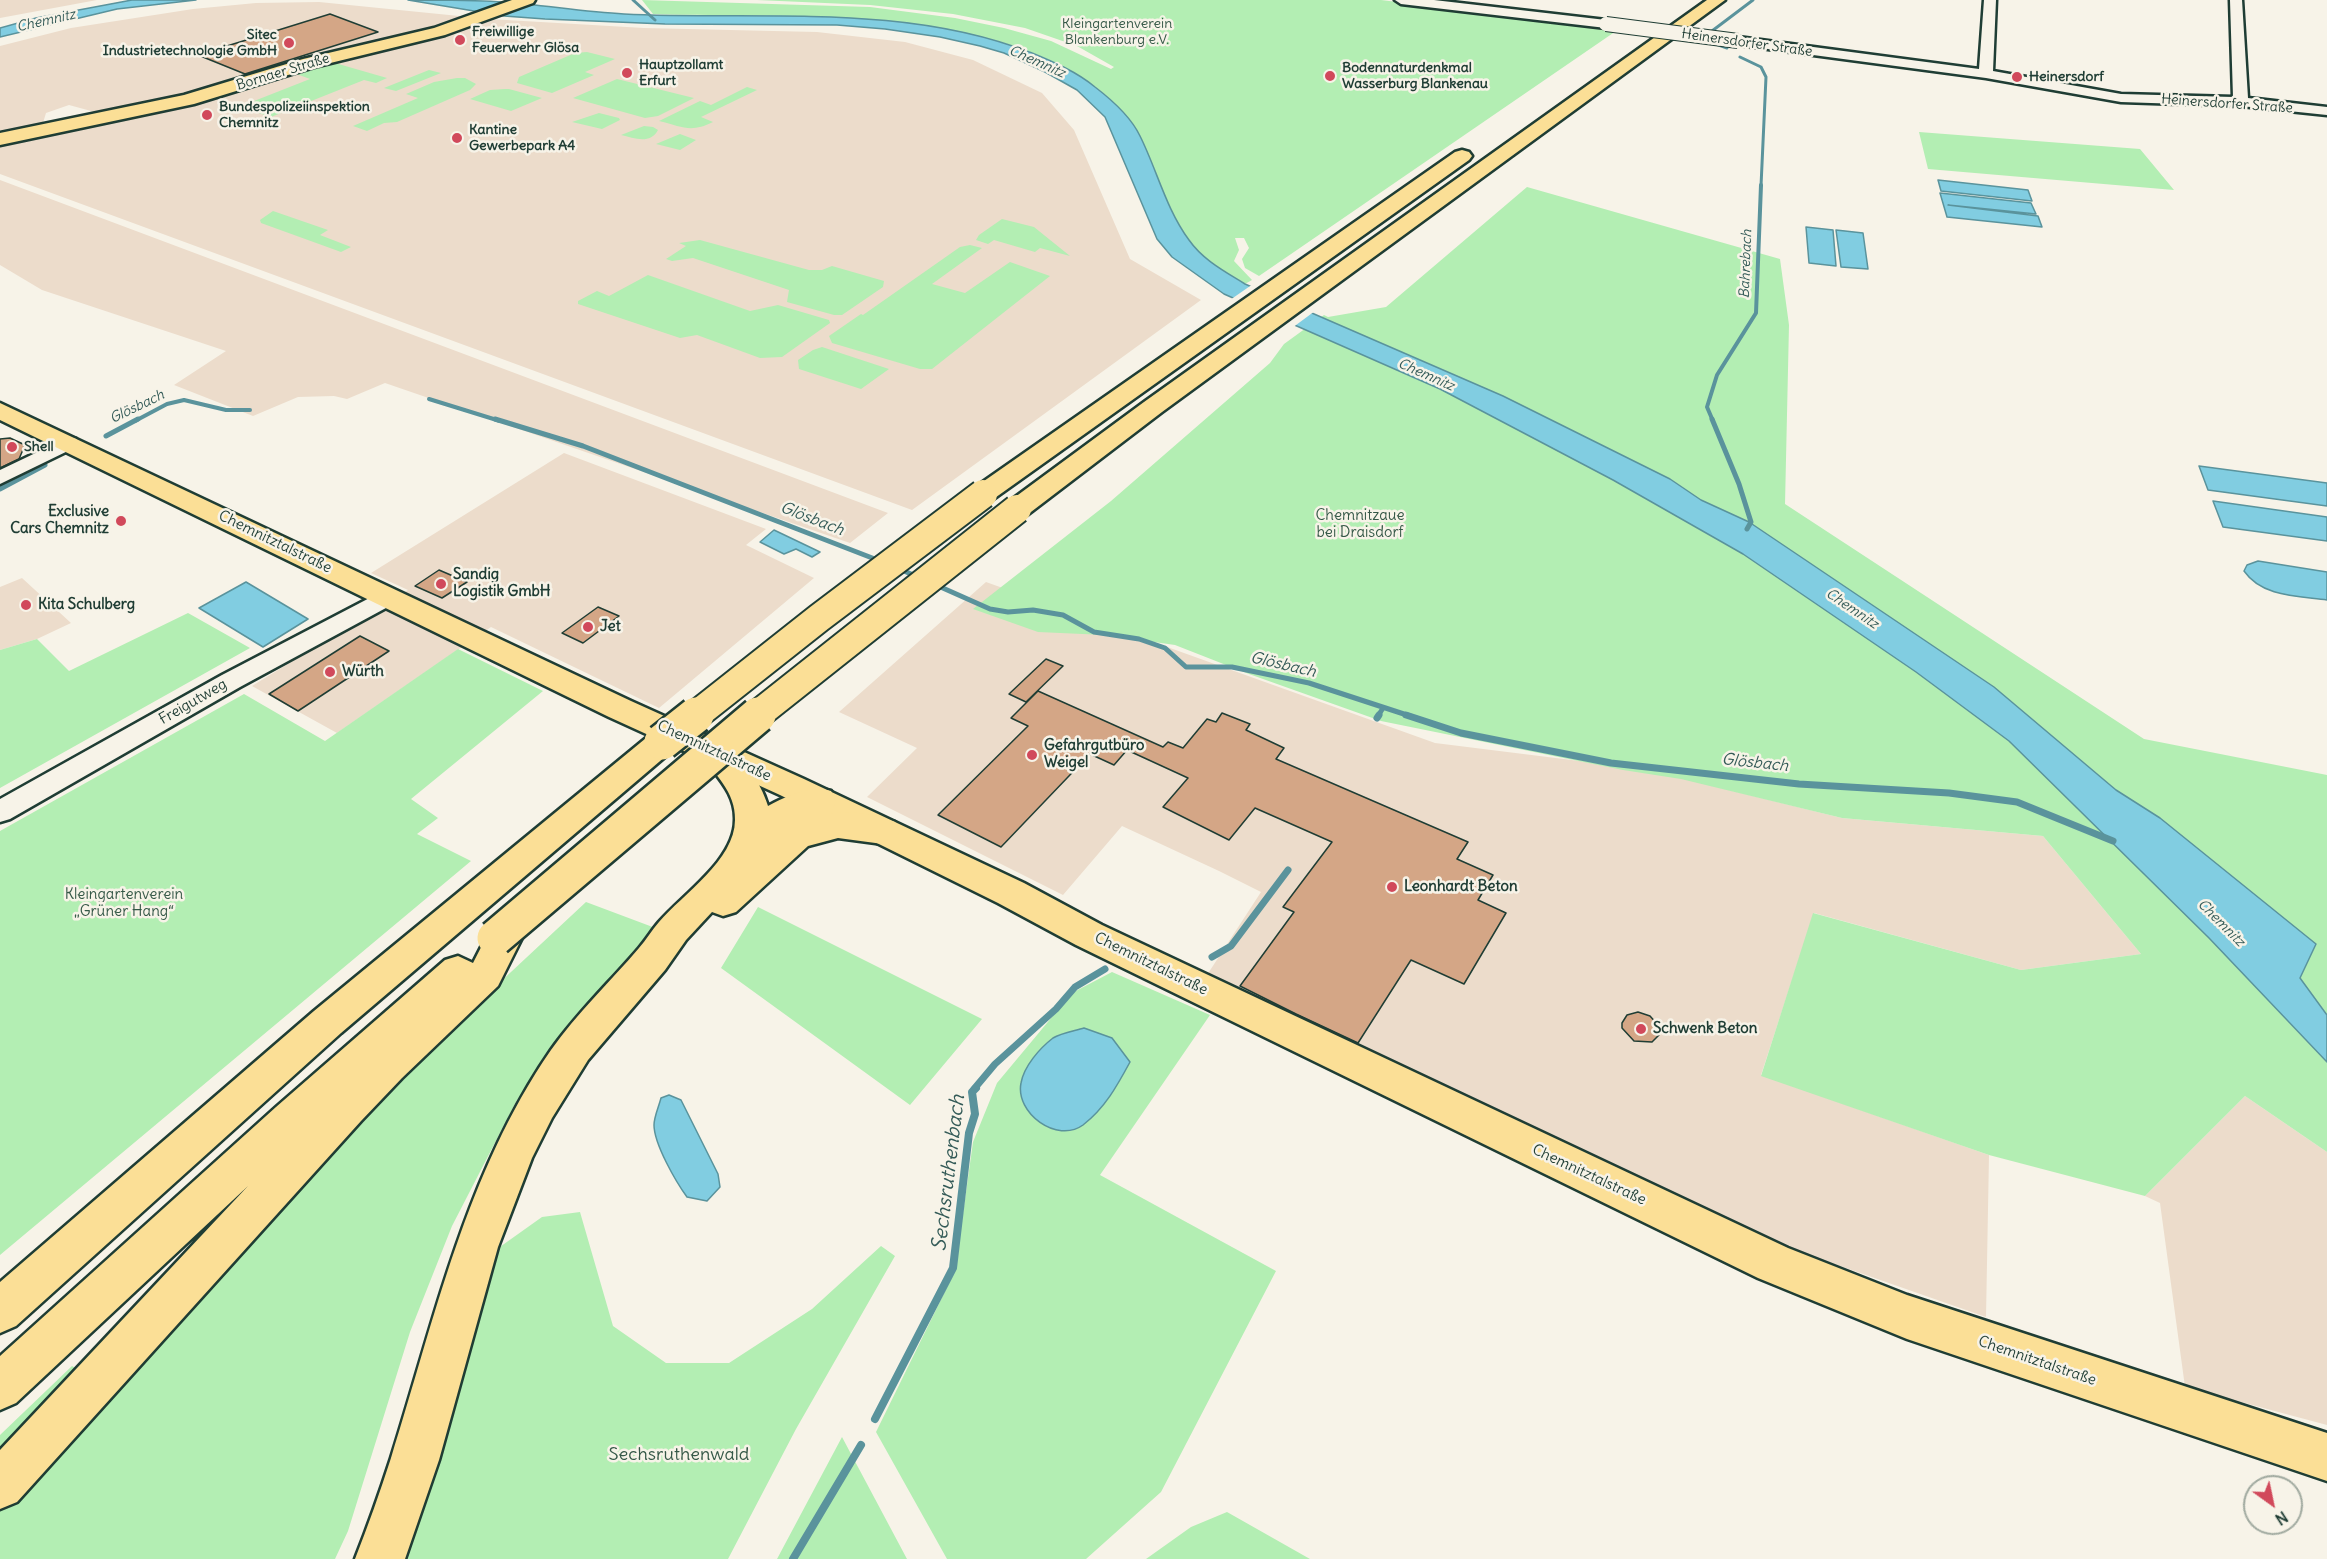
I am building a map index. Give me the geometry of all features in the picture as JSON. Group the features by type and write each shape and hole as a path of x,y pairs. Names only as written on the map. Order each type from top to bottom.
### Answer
{"main road":[{"name":"Bornaer Straße","path":"0,140 188,99 309,63 415,39 481,18 526,0"},
{"path":"0,1387 290,1120 781,694 1017,509 1717,0"},
{"path":"1621,46 1667,13"},
{"path":"0,1311 95,1225 453,915 574,813 744,677 983,494 1479,144"},
{"name":"Chemnitztalstraße","path":"0,410 620,709 883,831 1011,893 1089,935 1773,1263 1907,1317 2327,1457"},
{"path":"716,752 747,794 751,804 752,829 747,845"},
{"path":"650,961 683,940 810,825 819,801"},
{"path":"380,1559 419,1448 478,1239 512,1153 551,1082 580,1040 650,961 671,932 729,871 747,845 768,823 784,811 819,801"},
{"path":"796,837 838,825 883,831"},
{"path":"0,1485 347,1108 485,975 503,935"},
{"path":"0,1280 95,1225"}],"street":[{"name":"Heinersdorfer Straße","path":"1401,0 1606,24 1986,74 2121,98 2241,102 2327,111"},
{"path":"1486,10 1497,0"},
{"path":"1986,74 1990,0"},
{"path":"2236,0 2241,102"},
{"name":"Heinersdorfer Straße","path":"2015,94 2063,99 2091,94"},
{"path":"0,478 69,443"},
{"name":"Freigutweg","path":"0,812 231,681 389,597"}],"shaded area":[{"path":"0,0 97,0 0,18"},
{"path":"319,2 469,17 322,54 172,98 102,114 69,105 46,113 42,126 0,135 0,46 71,28 193,9 256,3"},
{"path":"489,19 644,28 817,32 905,42 973,60 1042,93 1074,130 1130,259 1201,300 912,510 0,174 0,145 401,47"},
{"path":"0,180 888,513 850,543 385,383 347,399 334,396 298,397 253,416 174,385 226,351 42,290 0,265"},
{"path":"564,453 766,529 746,545 814,578 659,708 491,627 337,733 252,686 408,590 371,573"},
{"name":"Kita Schulberg","path":"22,578 71,623 37,639 0,650 0,587"},
{"path":"986,582 1435,743 1644,769 1842,818 2043,836 2141,954 2021,970 1814,913 1761,1075 1989,1155 1986,1317 1806,1254 1538,1134 1207,975 1261,892 1219,871 1122,826 1063,895 867,797 917,748 839,712"},
{"path":"2245,1096 2327,1152 2327,1425 2185,1387 2160,1203 2145,1196"}],"green space":[{"name":"Kleingartenverein Blankenburg e.V.","path":"642,0 870,7 955,18 1051,41 1111,69 1114,67 1077,46 1025,28 953,14 870,5 757,0 1381,0 1619,29 1259,276 1245,268 1242,259 1249,248 1244,238 1235,238 1239,250 1234,261 1252,280 1245,284 1217,268 1202,256 1184,235 1142,141 1125,114 1081,77 1028,51 968,34 903,23 837,18 653,14"},
{"path":"587,52 615,59 585,72 594,75 552,93 517,83 519,77 575,53"},
{"path":"335,63 387,78 376,83 364,80 271,117 246,109 255,106 249,103 310,79 294,73"},
{"path":"429,70 441,73 396,91 384,88"},
{"path":"465,78 476,84 470,90 397,122 384,123 367,131 353,126 418,98 406,94 434,82"},
{"path":"617,79 694,98 658,116 645,118 573,98"},
{"path":"747,87 757,90 701,117 713,122 687,128 659,121 700,101 711,105"},
{"path":"509,89 542,98 511,111 470,99 490,90"},
{"path":"599,113 620,120 602,129 572,122"},
{"path":"644,126 658,130 651,138 646,139 621,135"},
{"path":"1919,132 2140,149 2174,190 1928,169"},
{"path":"680,134 696,140 680,150 656,144"},
{"name":"Chemnitzaue bei Draisdorf","path":"1527,187 1780,259 1789,325 1785,504 2144,739 2327,775 2327,1152 2245,1096 2145,1196 1989,1155 1761,1076 1813,913 2021,970 2141,954 2043,836 1842,818 1681,779 1623,770 1381,721 1175,645 1105,635 1038,632 973,609 1111,501 1270,363 1284,344 1324,315 1328,317 1386,307"},
{"path":"273,211 328,230 320,235 351,247 341,252 261,223 260,220"},
{"path":"1002,219 1034,227 1070,256 1040,248 1035,252 994,240 988,244 976,240 979,235"},
{"path":"700,240 809,270 822,270 832,266 884,281 883,287 842,315 834,315 787,302 789,290 693,258 672,261 666,259 686,246 679,243"},
{"path":"970,245 982,248 932,284 965,293 1010,262 1050,276 932,369 920,369 832,343 829,336 960,247"},
{"path":"648,275 750,311 778,305 829,320 830,323 782,357 760,358 697,335 680,338 578,304 578,301 597,291 609,296"},
{"path":"822,347 889,369 861,389 799,369 798,360"},
{"path":"188,613 250,648 0,788 0,650 37,639 69,671"},
{"name":"Kleingartenverein „Grüner Hang“","path":"458,649 543,691 411,799 438,818 417,834 471,861 0,1255 0,831 244,694 325,741"},
{"path":"586,902 658,929 600,988 517,1100 452,1226 410,1332 348,1531 335,1559 0,1559 0,1505 362,1111"},
{"path":"758,907 982,1019 910,1105 721,968"},
{"path":"1112,972 1210,1015 1100,1175 1276,1271 1161,1492 1086,1559 947,1559 876,1432 955,1271 973,1142 997,1083 1072,993"},
{"name":"Sechsruthenwald","path":"580,1212 613,1326 666,1363 729,1363 812,1309 881,1246 895,1256 796,1429 728,1559 405,1559 428,1498 497,1249 542,1217"},
{"path":"72,1366 84,1373 0,1462 0,1435"},
{"path":"842,1437 907,1559 777,1559"},
{"path":"1227,1512 1310,1559 1146,1559 1191,1527"}],"water":[{"name":"Chemnitz","path":"132,0 196,0 117,9 0,37 0,28 36,18"},
{"name":"Chemnitz","path":"408,0 504,2 624,14 882,20 933,26 983,37 1032,53 1073,72 1108,97 1132,122 1181,228 1195,247 1214,265 1245,284 1503,396 1670,479 1701,500 1749,522 1994,687 2116,790 2160,818 2316,944 2300,978 2327,1015 2327,1062 2209,938 2009,741 1916,672 1743,554 1613,480 1440,389 1224,294 1172,257 1157,239 1105,117 1077,90 1045,72 1004,53 980,46 940,37 885,29 837,25 665,24 545,19 504,16"},
{"path":"1938,180 2028,190 2032,201 1941,191"},
{"path":"1940,193 2031,203 2036,214 1948,205 2038,216 2042,227 1947,217"},
{"path":"1806,227 1833,230 1836,266 1809,263"},
{"path":"1836,230 1863,233 1868,269 1841,267"},
{"path":"2199,466 2327,483 2327,506 2208,490"},
{"path":"2213,501 2327,517 2327,541 2223,527"},
{"path":"774,530 820,552 812,557 796,549 784,554 760,542"},
{"path":"2258,561 2327,572 2327,600 2281,594 2260,586 2244,571 2247,565"},
{"path":"246,582 308,619 263,647 199,608"},
{"path":"1084,1028 1112,1038 1130,1062 1104,1104 1083,1125 1073,1130 1062,1131 1050,1128 1040,1122 1024,1105 1021,1083 1025,1070 1033,1058 1053,1038"},
{"path":"669,1095 681,1100 718,1174 720,1187 707,1201 687,1197 672,1173 658,1142 655,1133 655,1119 661,1098"}],"pier":[{"path":"1253,284 1315,311 1292,328 1230,300"}],"building":[{"name":"Sitec Industrietechnologie GmbH","path":"330,14 378,32 245,74 198,55"},
{"name":"Shell","path":"10,438 25,445 19,459 0,468 0,439"},
{"name":"Sandig Logistik GmbH","path":"439,570 467,582 442,598 415,586"},
{"name":"Jet","path":"598,607 619,616 583,643 562,633"},
{"name":"Würth","path":"360,636 389,651 298,711 269,694"},
{"path":"1046,659 1063,666 1026,702 1009,694"},
{"name":"Leonhardt Beton","path":"1038,691 1163,747 1168,742 1183,748 1207,719 1216,722 1222,713 1250,724 1246,730 1284,748 1276,759 1468,842 1457,859 1493,875 1478,900 1506,913 1464,984 1411,960 1358,1043 1296,1014 1240,986 1294,912 1283,907 1332,842 1255,808 1229,840 1163,807 1188,778 1127,750 1114,765 1090,754 1001,847 938,815 1028,726 1011,718"},
{"name":"Schwenk Beton","path":"1638,1012 1650,1016 1658,1025 1659,1035 1652,1042 1634,1041 1622,1028 1627,1015"}],"waterway":[{"path":"633,0 655,20"},
{"name":"Bahrebach","path":"1708,34 1753,0"},
{"name":"Bahrebach","path":"1713,43 1727,48"},
{"name":"Bahrebach","path":"1740,57 1761,67 1766,77 1761,186"},
{"name":"Bahrebach","path":"1713,421 1707,407 1717,375 1756,313 1761,185"},
{"name":"Glösbach","path":"429,399 500,421"},
{"name":"Glösbach","path":"135,421 167,404 184,400 226,410 250,410"},
{"name":"Glösbach","path":"106,436 138,419"},
{"name":"Glösbach","path":"495,419 583,446 880,561"},
{"name":"Bahrebach","path":"1712,419 1739,484 1751,522 1747,529"},
{"name":"Glösbach","path":"0,489 45,465"},
{"name":"Glösbach","path":"897,568 918,577"},
{"name":"Glösbach","path":"936,585 990,609 1008,612 1033,610 1063,615 1094,632 1139,639 1165,648 1186,667 1232,667 1309,683 1410,716"},
{"name":"Sechsruthenbach","path":"1378,716 1383,708"},
{"name":"Glösbach","path":"1406,715 1461,733 1611,763 1799,784 1949,793 2017,802 2113,841"},
{"name":"Sechsruthenbach","path":"1212,957 1231,946 1288,870"},
{"name":"Sechsruthenbach","path":"974,1089 995,1064 1056,1009 1075,987 1105,969"},
{"name":"Sechsruthenbach","path":"875,1419 953,1268 969,1133 975,1114 972,1092 976,1088"},
{"name":"Sechsruthenbach","path":"793,1559 861,1445"}],"place":[{"name":"Freiwillige Feuerwehr Glösa","path":"460,40"},
{"name":"Sitec Industrietechnologie GmbH","path":"289,43"},
{"name":"Hauptzollamt Erfurt","path":"627,73"},
{"name":"Bodennaturdenkmal Wasserburg Blankenau","path":"1330,76"},
{"name":"Heinersdorf","path":"2017,77"},
{"name":"Bundespolizeiinspektion Chemnitz","path":"207,115"},
{"name":"Kantine Gewerbepark A4","path":"457,138"},
{"name":"Shell","path":"12,447"},
{"name":"Exclusive Cars Chemnitz","path":"121,521"},
{"name":"Sandig Logistik GmbH","path":"441,584"},
{"name":"Kita Schulberg","path":"26,605"},
{"name":"Jet","path":"588,627"},
{"name":"Würth","path":"330,672"},
{"name":"Gefahrgutbüro Weigel","path":"1032,755"},
{"name":"Leonhardt Beton","path":"1392,887"},
{"name":"Schwenk Beton","path":"1641,1029"}]}
